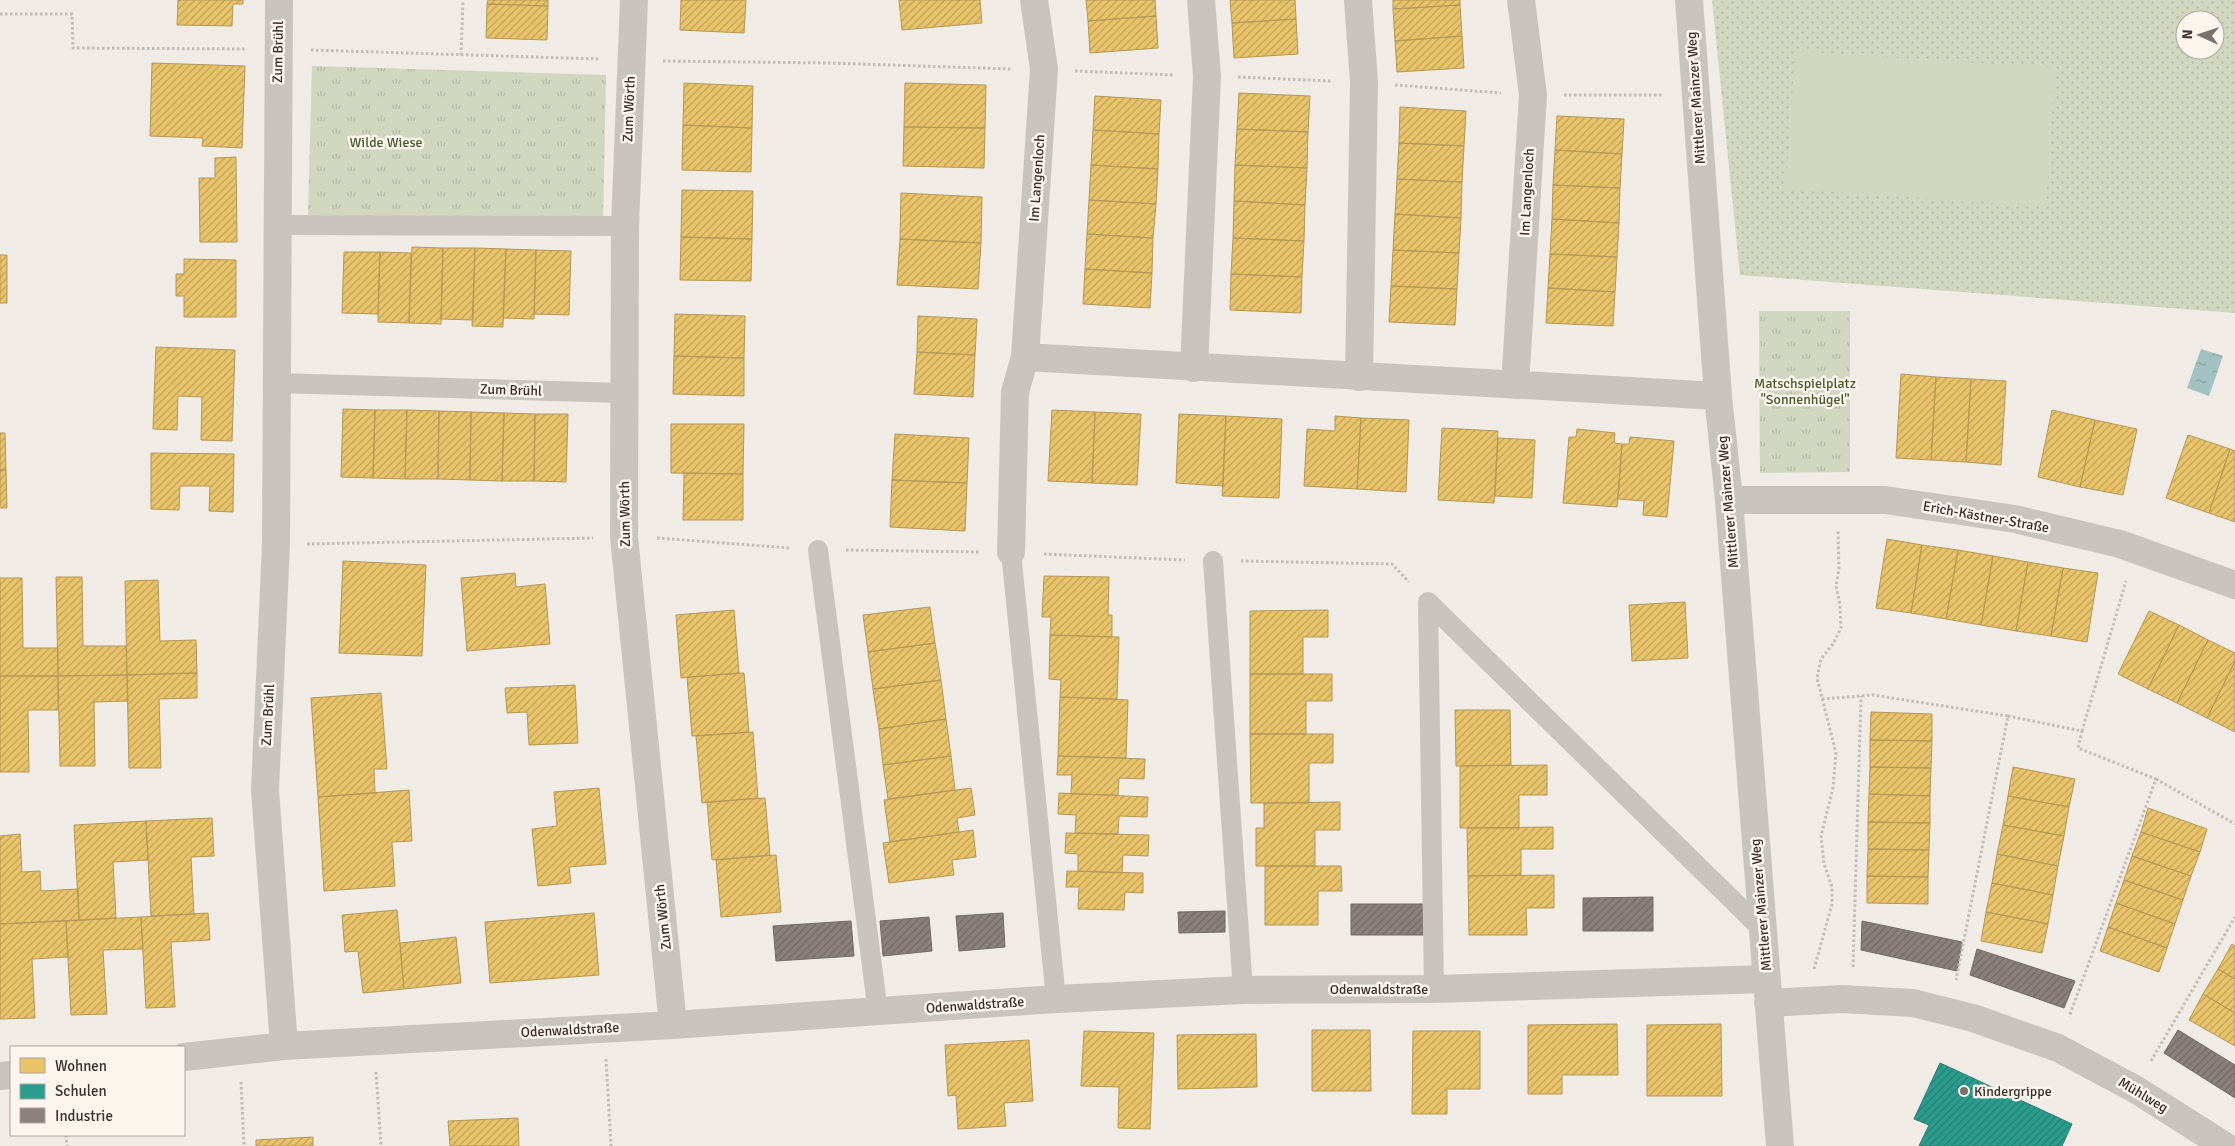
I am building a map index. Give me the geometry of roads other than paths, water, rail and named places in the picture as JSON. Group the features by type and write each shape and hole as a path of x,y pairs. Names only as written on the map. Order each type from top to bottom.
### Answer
{"street":[{"name":"Zum Brühl","path":"279,0 277,49 279,225 276,544 265,790 284,1046"},
{"name":"Zum Wörth","path":"634,0 630,60 625,226 624,537 674,1025"},
{"name":"Im Langenloch","path":"1011,552 1014,392 1025,357 1044,69 1034,0"},
{"path":"1194,368 1207,76 1201,0"},
{"path":"1358,0 1364,82 1359,377"},
{"name":"Im Langenloch","path":"1515,385 1533,95 1521,0"},
{"name":"Mittlerer Mainzer Weg","path":"1689,0 1718,396 1729,500 1780,1146"},
{"path":"1025,357 1718,396"},
{"name":"Erich-Kästner-Straße","path":"1729,500 1885,500 2015,519 2136,549 2235,585"},
{"name":"Odenwaldstraße","path":"185,1057 284,1046 604,1027 674,1025 1056,999 1243,990 1767,991"},
{"name":"Mühlweg","path":"1767,991 1812,1001 1852,999 1913,1003 1973,1018 2058,1048 2135,1089 2225,1146"}],"lane":[{"path":"279,225 625,226"},
{"name":"Zum Brühl","path":"277,383 624,393"},
{"path":"818,550 878,1012"},
{"path":"1011,552 1056,999"},
{"path":"1213,561 1243,990"},
{"path":"1434,989 1428,602 1763,930"}],"water":[{"path":"2201,349 2223,356 2209,396 2187,388"}],"place":[{"name":"Kindergrippe","path":"1964,1091"}],"park label":[{"name":"Wilde Wiese","path":"386,142"},
{"name":"Matschspielplatz \"Sonnenhügel\"","path":"1805,392"}]}
